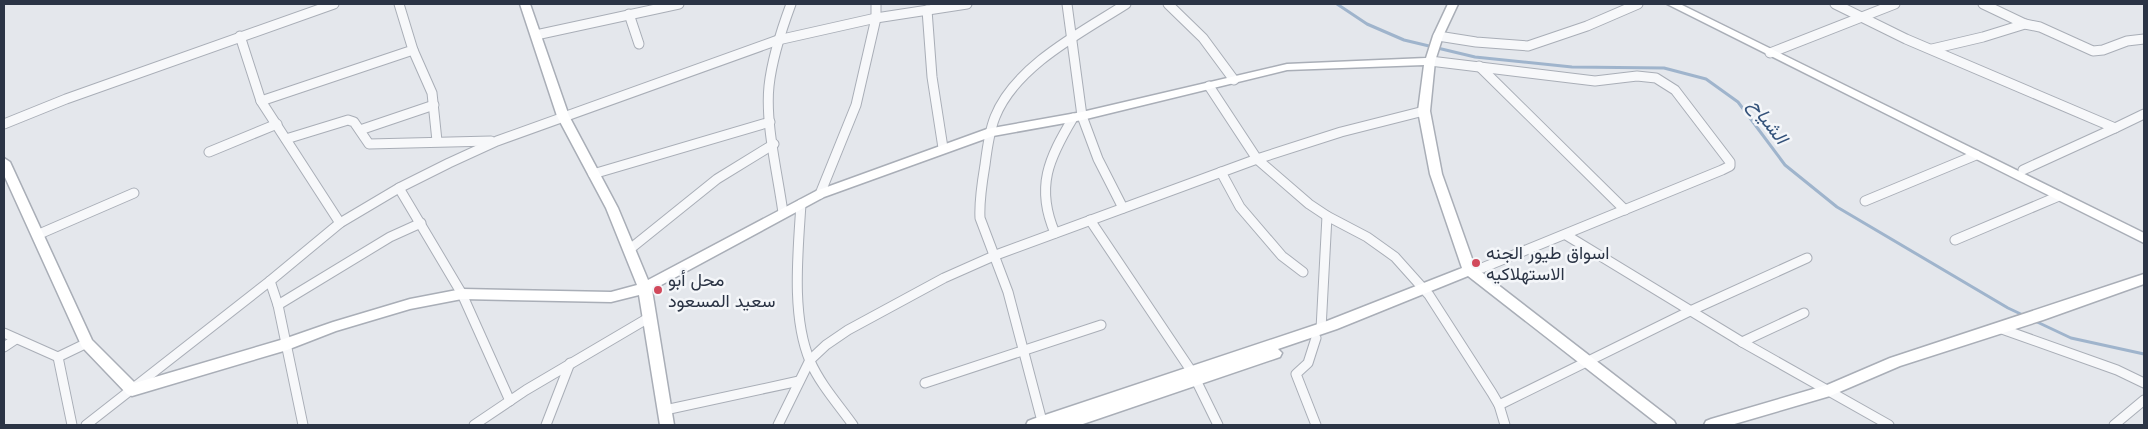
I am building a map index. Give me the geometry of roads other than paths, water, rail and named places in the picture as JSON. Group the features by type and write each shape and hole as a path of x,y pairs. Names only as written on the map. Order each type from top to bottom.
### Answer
{"street":[{"path":"4,124 240,36 334,4"},
{"path":"398,4 413,50 426,76 434,105 437,141"},
{"path":"525,4 563,116 612,208 645,288 667,425"},
{"path":"536,35 679,4"},
{"path":"783,213 770,122 768,87 778,40 791,4"},
{"path":"820,194 856,104 876,18 876,4"},
{"path":"86,425 270,281 340,223 399,188 497,140 778,40 876,18 967,4"},
{"path":"1067,4 1072,40 1077,117 1123,208"},
{"path":"1126,4 1026,74 1012,89 998,109 990,132 979,206 984,229 996,255 1008,292 1024,351 1039,424 1194,377"},
{"path":"1168,4 1203,38 1234,80"},
{"path":"1453,4 1431,58 1424,111 1436,174 1475,271 1669,425"},
{"path":"1438,37 1528,46 1587,26 1638,4"},
{"path":"1672,4 2144,228"},
{"path":"1684,4 1976,155 2144,238"},
{"path":"1835,4 1931,49 2012,82 2114,128"},
{"path":"1773,51 1895,4"},
{"path":"1983,4 2025,24 2040,27 2093,51 2103,50 2127,41 2144,39"},
{"path":"927,10 932,77 942,148"},
{"path":"629,14 639,44"},
{"path":"1931,49 1982,37 2025,24"},
{"path":"240,36 260,101 277,124 309,178 340,223"},
{"path":"260,101 413,50"},
{"path":"132,390 287,344 333,327 383,312 462,294 611,297 645,288 820,194 942,148 990,132 1077,117 1272,70 1312,65 1431,58 1595,81 1609,80 1624,75 1656,77 1670,84 1730,162 1730,166 1426,292 1318,334 1062,425"},
{"path":"1479,66 1626,210"},
{"path":"1209,86 1257,159 1292,190 1327,216 1384,247 1426,292 1499,405 1505,425"},
{"path":"360,130 434,105"},
{"path":"778,425 810,360 826,345 855,326 944,278 996,255 1257,159 1341,132 1424,111"},
{"path":"2023,170 2144,114"},
{"path":"1055,233 1046,211 1044,195 1045,177 1053,150 1077,117"},
{"path":"286,139 348,120 354,122 369,144 497,140"},
{"path":"593,174 770,122"},
{"path":"209,152 277,124"},
{"path":"630,249 685,202 726,171 774,144"},
{"path":"1865,201 1976,155"},
{"path":"4,162 87,343 132,390"},
{"path":"1221,172 1240,207 1282,256 1303,272"},
{"path":"399,188 462,294 510,400"},
{"path":"37,235 134,193"},
{"path":"1955,240 2059,196"},
{"path":"800,204 799,296 802,328 810,360 853,425"},
{"path":"1316,425 1296,374 1308,363 1318,334 1327,216"},
{"path":"1090,220 1194,377 1218,425"},
{"path":"278,305 390,238 421,223"},
{"path":"1566,235 1742,342 1889,425"},
{"path":"1499,405 1690,311 1807,258"},
{"path":"1711,425 1830,390 1896,362 2144,279"},
{"path":"270,281 287,344 303,425"},
{"path":"1742,342 1804,313"},
{"path":"474,425 570,363 650,317"},
{"path":"925,383 1101,325"},
{"path":"1999,328 2117,370 2144,384"},
{"path":"4,334 58,357 87,343"},
{"path":"4,347 16,339"},
{"path":"58,357 72,425"},
{"path":"546,425 570,363"},
{"path":"665,410 799,381"},
{"path":"2114,425 2144,400"}],"waterway":[{"name":"الشياح","path":"1337,4 1367,24 1404,40 1475,57 1572,67 1664,68 1706,79 1738,102 1785,165 1837,207 2008,308 2025,316"},
{"name":"الشياح","path":"2035,321 2071,338 2144,354"}],"place":[{"name":"اسواق طيور الجنه الاستهلاكيه","path":"1476,263"},
{"name":"محل أبو سعيد المسعود","path":"658,290"}]}
